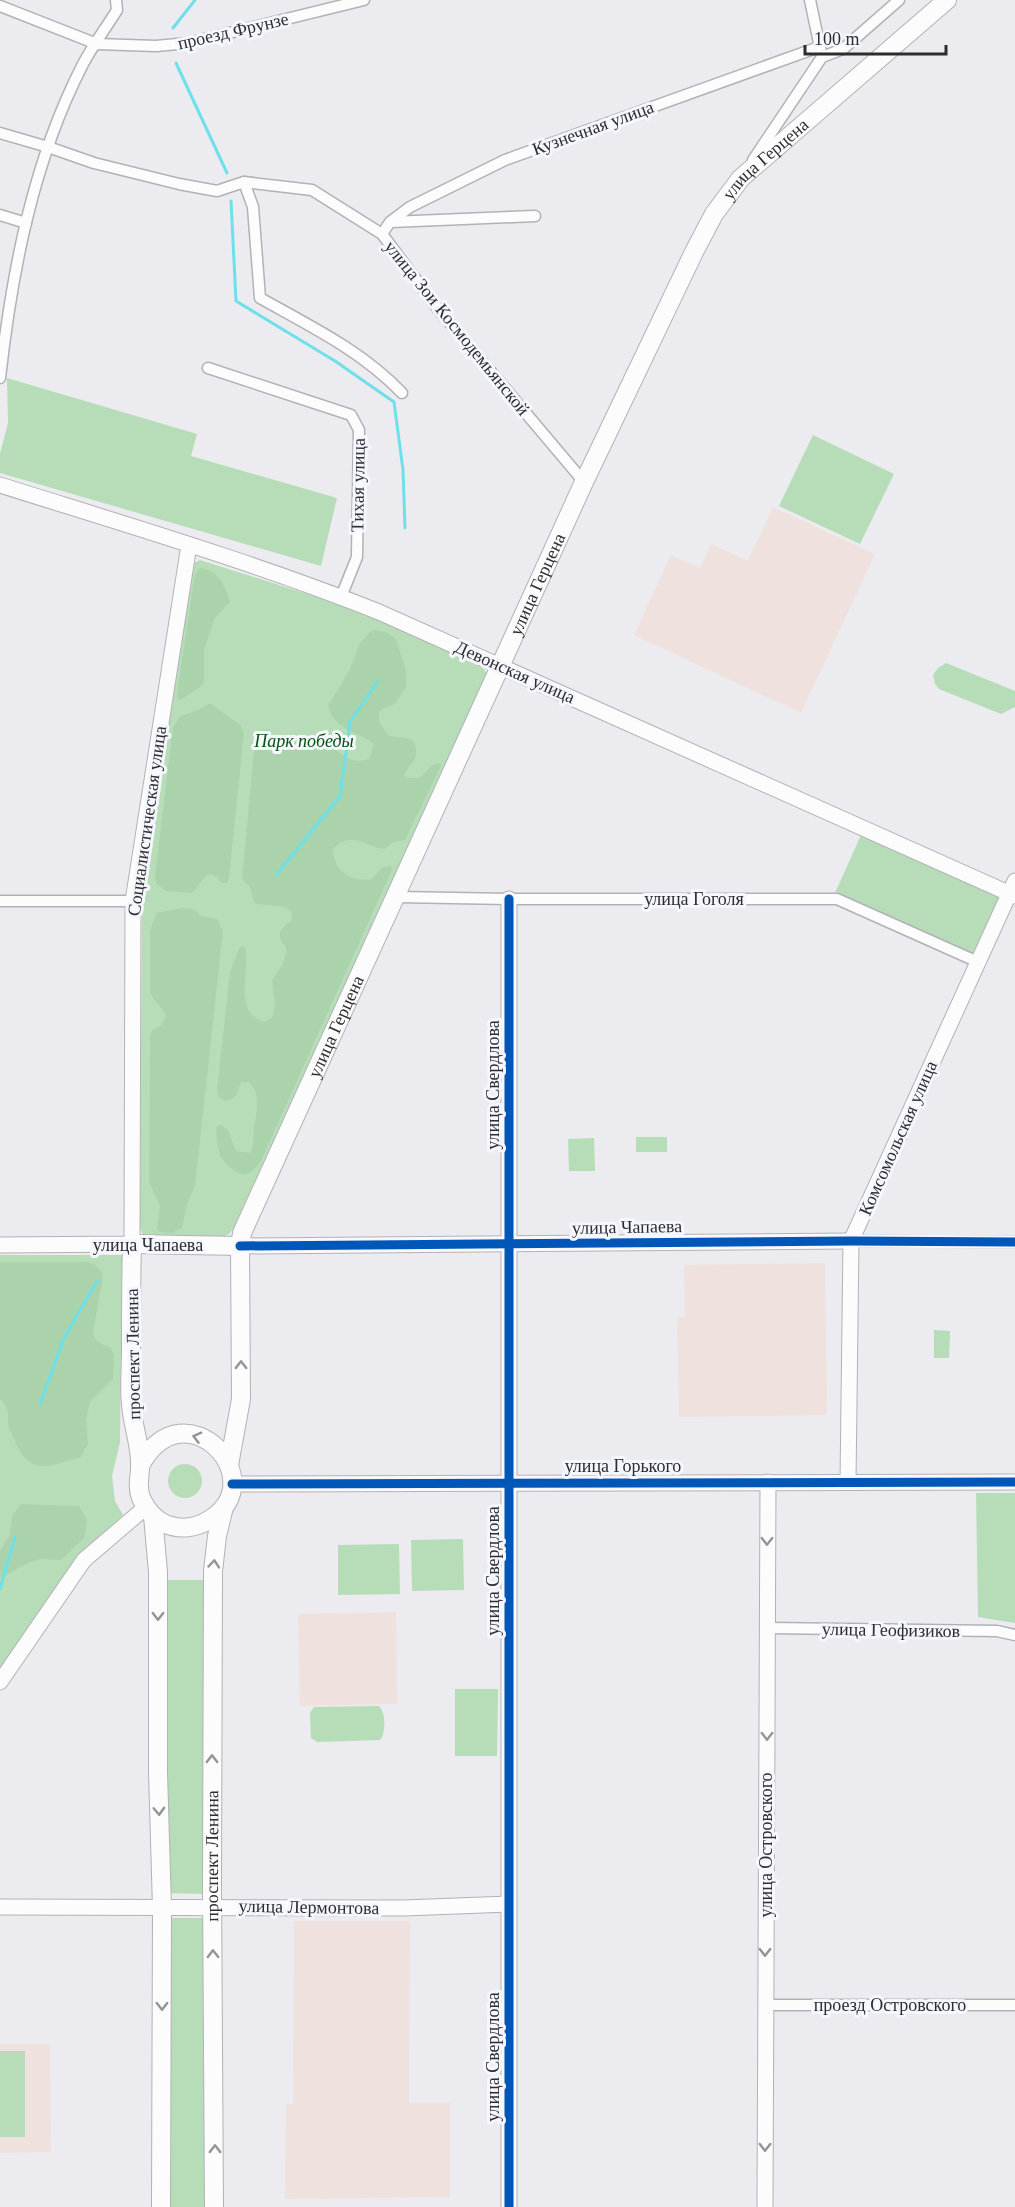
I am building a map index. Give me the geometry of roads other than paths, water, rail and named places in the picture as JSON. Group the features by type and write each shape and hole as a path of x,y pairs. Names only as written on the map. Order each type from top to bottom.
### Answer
{"main road":[{"name":"улица Герцена","path":"240,1246 242,1233 397,897 584,482 714,214 741,178 947,0"},
{"name":"улица Чапаева","path":"132,1244 240,1246"},
{"name":"проспект Ленина","path":"132,1244 131,1404 141,1464"},
{"path":"229,1465 214,1444 204,1438 192,1434 179,1434 161,1440 147,1453 141,1464 138,1483 140,1496 150,1512 164,1523 190,1528 209,1521 224,1507 229,1496 232,1484 229,1465 241,1400 240,1246"},
{"name":"проспект Ленина","path":"214,2207 213,1571 217,1536 224,1507"},
{"path":"150,1512 158,1572 158,1772 162,1908 161,2207"}],"street":[{"path":"0,378 4,310 48,147 84,63 117,10 116,0"},
{"name":"проезд Фрунзе","path":"0,6 97,44 156,46 188,43 364,0"},
{"path":"741,178 821,52 810,0"},
{"name":"Кузнечная улица","path":"382,234 390,222 410,207 505,160 821,52 843,49 899,0"},
{"name":"улица Зои Космодемьянской","path":"0,133 94,163 217,191 244,182 312,190 382,234 438,309 584,482"},
{"path":"244,182 253,207 260,298 338,341 384,374 402,393"},
{"path":"0,215 26,223"},
{"path":"390,222 535,216"},
{"name":"Тихая улица","path":"208,368 351,415 359,430 357,557 341,597"},
{"name":"Девонская улица","path":"0,485 189,545 341,597 1013,890"},
{"name":"Социалистическая улица","path":"132,1244 133,900 189,545"},
{"name":"Комсомольская улица","path":"848,1482 851,1241 1013,890"},
{"name":"улица Гоголя","path":"397,897 837,899 978,962"},
{"name":"улица Свердлова","path":"509,2207 510,899"},
{"path":"0,901 133,900"},
{"name":"улица Чапаева","path":"240,1246 851,1241 1015,1242"},
{"name":"улица Чапаева","path":"0,1245 132,1244"},
{"name":"улица Островского","path":"765,2207 768,1482"},
{"name":"улица Горького","path":"232,1484 1015,1482"},
{"path":"0,1682 84,1560 150,1512"},
{"name":"улица Геофизиков","path":"768,1629 997,1631 1015,1635"},
{"name":"улица Лермонтова","path":"0,1907 404,1908 509,1904"},
{"name":"проезд Островского","path":"765,2005 1015,2005"}],"waterway":[{"path":"173,28 195,0"},
{"path":"176,63 227,173"},
{"path":"231,201 236,301 335,361 394,402 403,470 405,528"},
{"path":"277,874 340,796 350,722 378,681"},
{"path":"40,1404 64,1338 97,1281"},
{"path":"0,1589 15,1537"}],"park label":[{"name":"Парк победы","path":"304,741"}]}
